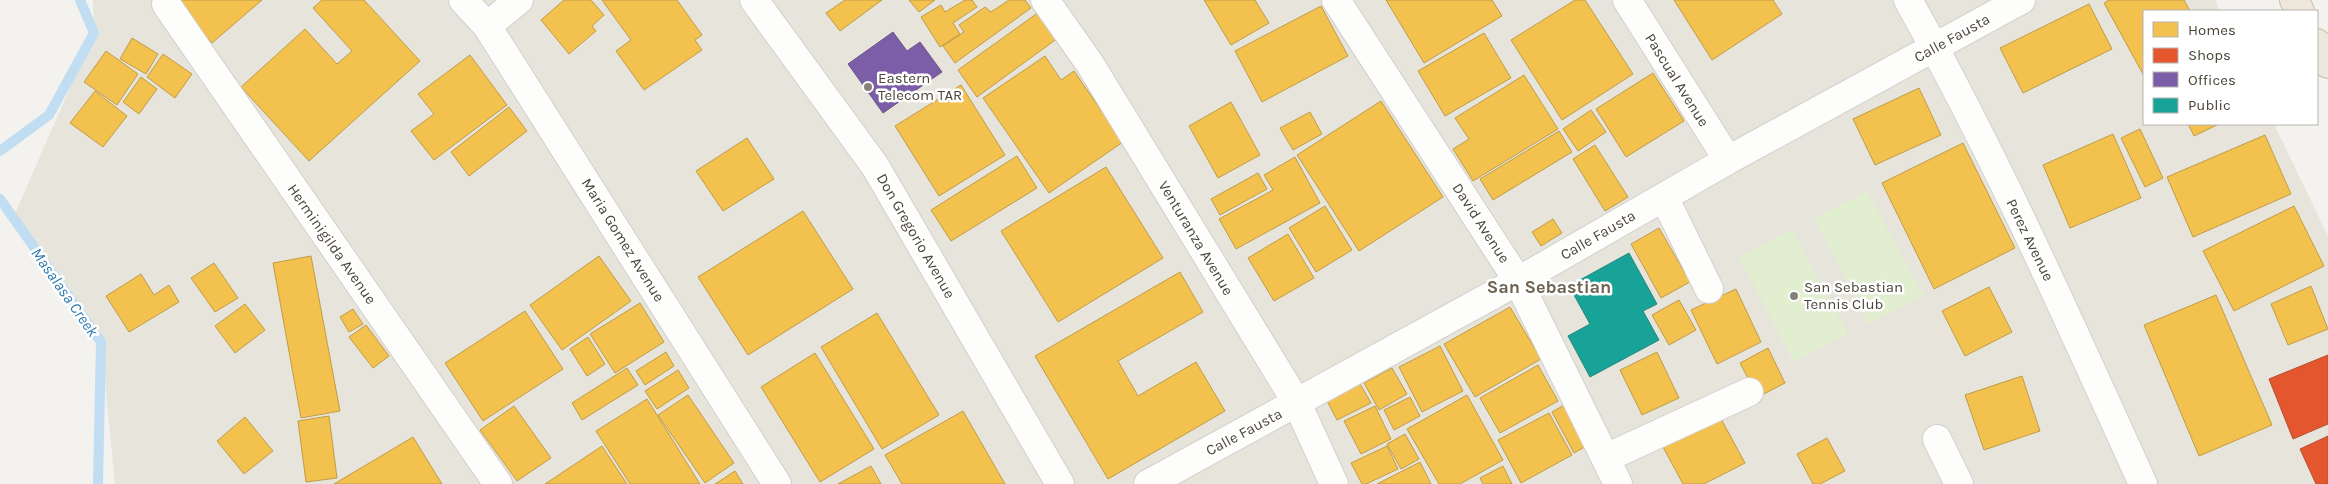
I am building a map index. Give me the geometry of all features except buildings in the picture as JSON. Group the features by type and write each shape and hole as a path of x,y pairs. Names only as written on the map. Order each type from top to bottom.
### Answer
{"highway":[{"path":"2318,45 2328,63"}],"street":[{"name":"Maria Gomez Avenue","path":"463,0 487,26 777,484"},
{"path":"487,26 519,0"},
{"name":"Don Gregorio Avenue","path":"754,0 875,166 1060,484"},
{"name":"Venturanza Avenue","path":"1045,0 1090,64 1297,403 1334,484"},
{"name":"David Avenue","path":"1336,0 1518,281 1618,484"},
{"name":"Pascual Avenue","path":"1627,0 1728,160"},
{"name":"Perez Avenue","path":"1908,0 1935,48 2050,279 2143,484"},
{"name":"Calle Fausta","path":"1148,484 1518,281 1728,160 2021,0"},
{"name":"Herminigilda Avenue","path":"166,4 498,484"},
{"path":"1664,197 1709,289"},
{"path":"1606,458 1749,392"},
{"path":"1937,439 1959,484"}],"shaded area":[{"path":"93,0 2215,0 2220,10 2143,10 2143,125 2274,125 2328,236 2328,484 115,484 101,342 13,218 94,33"}],"green space":[{"name":"San Sebastian Tennis Club","path":"1867,191 1923,295 1869,324 1814,218"},
{"name":"San Sebastian Tennis Club","path":"1792,229 1848,334 1794,362 1739,257"}],"waterway":[{"name":"Masalasa Creek","path":"0,151 49,115 94,33 80,0"},
{"name":"Masalasa Creek","path":"0,199 101,342 98,484"}],"place":[{"name":"Eastern Telecom TAR","path":"868,87"},
{"name":"San Sebastian Tennis Club","path":"1794,296"}],"district":[{"name":"San Sebastian","path":"1549,287"}]}
